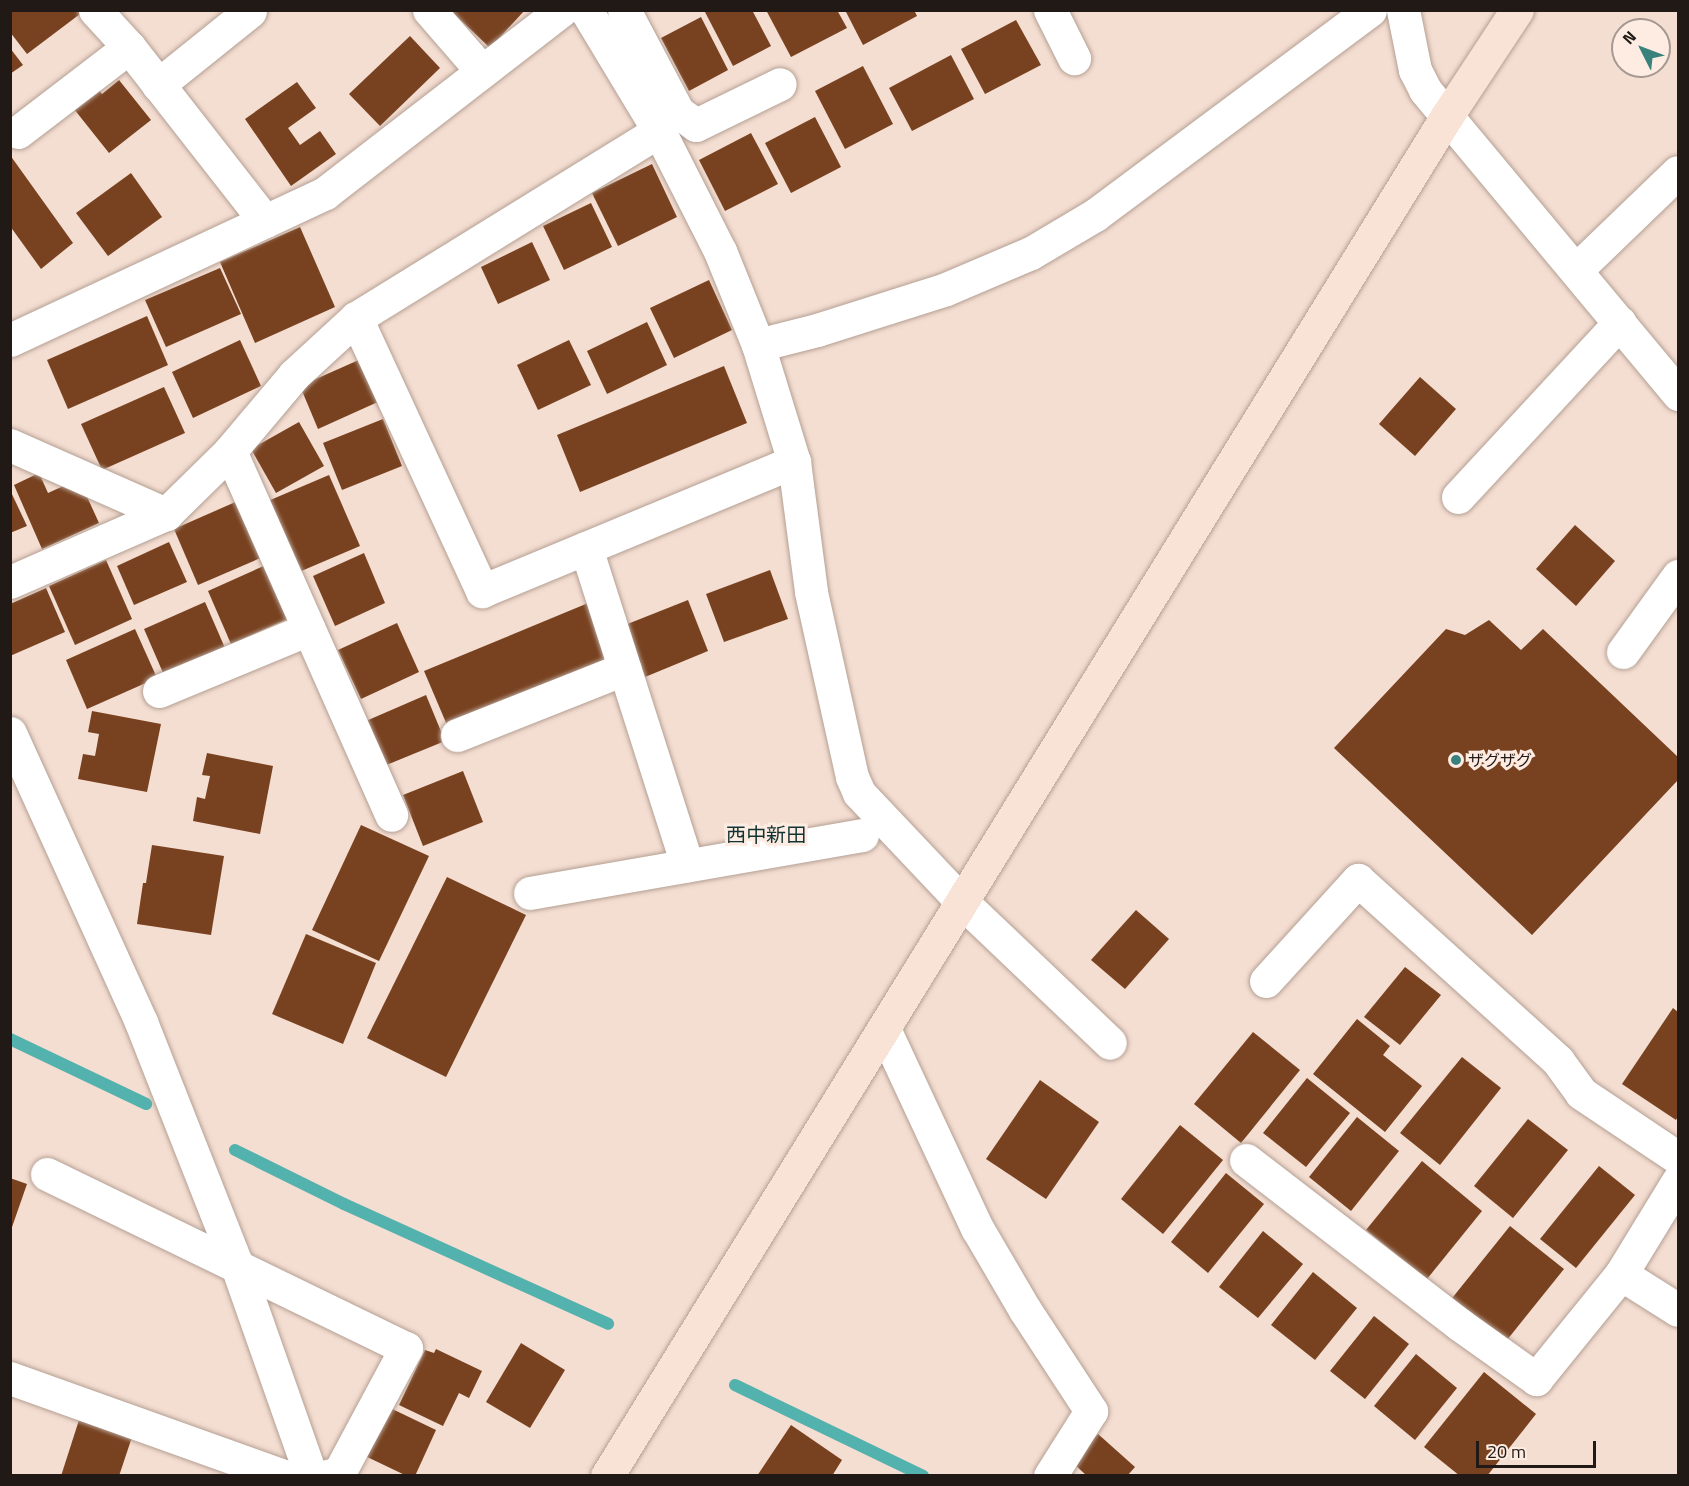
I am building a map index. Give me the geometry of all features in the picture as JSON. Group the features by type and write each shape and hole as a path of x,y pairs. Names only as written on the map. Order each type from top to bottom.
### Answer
{"street":[{"path":"96,10 129,47 265,221"},
{"path":"429,10 482,71"},
{"path":"10,340 325,192 562,10"},
{"path":"586,10 659,131 720,250 758,345 794,462 811,592 852,777 859,793 962,902 1110,1043"},
{"path":"624,10 678,112 696,125 780,84"},
{"path":"1050,10 1074,57"},
{"path":"758,345 817,330 946,289 1031,254 1095,215 1370,10"},
{"path":"1402,10 1415,70 1425,90 1678,394"},
{"path":"607,1476 1447,116 1517,10"},
{"path":"158,85 250,11"},
{"path":"18,132 129,47"},
{"path":"10,582 166,514 230,451 294,375 356,318 659,131"},
{"path":"1576,270 1678,172"},
{"path":"356,318 482,591 794,462"},
{"path":"1458,497 1620,322"},
{"path":"10,446 166,514"},
{"path":"230,451 391,815"},
{"path":"586,548 687,865"},
{"path":"1623,652 1678,576"},
{"path":"159,691 309,629"},
{"path":"457,735 624,669"},
{"path":"10,733 141,1022 236,1263 311,1476"},
{"path":"530,892 861,835"},
{"path":"1266,981 1358,880 1558,1061 1581,1093 1678,1158"},
{"path":"884,1029 977,1228 1025,1310 1091,1411 1050,1476"},
{"path":"1246,1160 1459,1324 1536,1379 1621,1274 1678,1181"},
{"path":"47,1174 236,1263 406,1348 339,1473 327,1476"},
{"path":"1621,1274 1678,1310"},
{"path":"10,1378 283,1476"}],"building":[{"path":"10,10 78,10 80,14 27,54 10,32"},
{"path":"450,10 525,10 490,48"},
{"path":"708,10 752,10 771,46 733,66 705,12"},
{"path":"766,10 837,10 847,28 791,57"},
{"path":"845,10 914,10 917,16 863,45"},
{"path":"701,17 728,70 689,91 661,38"},
{"path":"1016,20 1041,65 985,94 961,49"},
{"path":"410,36 440,68 380,126 349,94"},
{"path":"10,48 23,65 10,74"},
{"path":"951,55 974,99 912,131 889,88"},
{"path":"863,66 893,124 845,149 815,91"},
{"path":"119,80 151,120 109,153 74,109 99,90 102,94"},
{"path":"297,82 316,108 288,128 300,145 320,131 336,154 291,186 245,119"},
{"path":"815,117 841,167 791,193 765,143"},
{"path":"751,133 778,184 725,211 699,160"},
{"path":"10,155 73,243 41,269 10,226"},
{"path":"652,164 677,217 618,246 592,193"},
{"path":"131,173 162,217 108,256 76,213"},
{"path":"591,203 612,247 564,270 543,226"},
{"path":"300,227 335,307 255,343 220,262"},
{"path":"532,242 550,280 498,304 481,267"},
{"path":"220,268 241,314 166,347 145,300"},
{"path":"709,280 732,330 674,358 650,308"},
{"path":"147,316 168,365 68,409 47,360"},
{"path":"647,322 667,365 607,394 587,351"},
{"path":"240,340 261,386 193,418 172,372"},
{"path":"569,340 591,385 538,410 517,365"},
{"path":"361,359 380,401 318,429 300,386"},
{"path":"724,366 747,423 580,492 557,435"},
{"path":"1420,377 1456,409 1415,456 1379,424"},
{"path":"164,387 185,433 102,470 81,424"},
{"path":"383,419 402,466 342,490 323,443"},
{"path":"299,422 324,466 276,493 251,449"},
{"path":"39,473 48,493 79,479 99,523 42,549 14,485"},
{"path":"329,475 360,546 299,572 268,501"},
{"path":"10,490 27,526 10,533"},
{"path":"240,500 265,556 198,585 174,529"},
{"path":"1575,525 1615,561 1576,606 1536,569"},
{"path":"169,542 187,582 134,605 117,566"},
{"path":"364,553 385,603 335,626 313,576"},
{"path":"106,560 132,619 75,645 49,586"},
{"path":"268,564 292,617 231,644 208,591"},
{"path":"770,570 788,619 724,642 706,594"},
{"path":"46,588 65,632 10,656 10,604"},
{"path":"688,600 708,651 645,677 625,625"},
{"path":"593,601 615,655 447,725 424,671"},
{"path":"205,602 225,648 164,675 144,629"},
{"path":"1489,620 1521,650 1543,629 1678,757 1678,780 1532,935 1334,748 1446,629 1465,635"},
{"path":"397,623 419,672 361,699 338,650"},
{"path":"135,629 157,678 87,709 66,660"},
{"path":"426,695 445,741 384,766 366,721"},
{"path":"92,711 161,724 147,792 78,779 83,754 95,756 99,734 88,732"},
{"path":"207,753 273,766 260,834 193,821 197,797 205,799 210,776 202,775"},
{"path":"463,771 483,822 423,846 403,795"},
{"path":"361,825 429,856 379,961 312,930"},
{"path":"152,845 224,856 211,935 137,924"},
{"path":"447,877 526,915 446,1077 367,1038"},
{"path":"1136,910 1169,939 1125,989 1091,960"},
{"path":"306,934 376,963 343,1044 272,1014"},
{"path":"1405,967 1441,995 1400,1045 1364,1017"},
{"path":"1673,1008 1678,1012 1678,1116 1676,1120 1622,1084"},
{"path":"1357,1019 1390,1046 1383,1055 1422,1086 1385,1132 1313,1074"},
{"path":"1253,1032 1300,1070 1241,1143 1194,1104"},
{"path":"1462,1057 1501,1088 1440,1165 1400,1133"},
{"path":"1307,1078 1350,1113 1306,1167 1263,1133"},
{"path":"1040,1080 1099,1122 1046,1199 986,1159"},
{"path":"1357,1117 1399,1151 1351,1211 1309,1177"},
{"path":"1528,1119 1568,1150 1513,1218 1474,1186"},
{"path":"1180,1125 1223,1160 1163,1234 1121,1199"},
{"path":"1422,1161 1482,1211 1427,1279 1366,1230"},
{"path":"1599,1166 1635,1195 1576,1268 1540,1239"},
{"path":"1226,1173 1264,1204 1208,1273 1171,1242"},
{"path":"10,1178 27,1184 11,1230 10,1230"},
{"path":"1510,1226 1564,1269 1503,1345 1449,1302"},
{"path":"1263,1231 1303,1264 1258,1318 1219,1287"},
{"path":"1313,1272 1357,1308 1315,1360 1271,1325"},
{"path":"1374,1316 1409,1344 1365,1399 1330,1371"},
{"path":"521,1343 565,1370 530,1428 486,1402"},
{"path":"436,1349 482,1371 469,1398 459,1393 443,1426 399,1405 425,1350 434,1353"},
{"path":"1416,1354 1457,1388 1415,1440 1374,1406"},
{"path":"1484,1372 1536,1414 1487,1476 1460,1476 1424,1447"},
{"path":"386,1406 436,1430 415,1476 407,1476 363,1455"},
{"path":"80,1417 133,1434 119,1476 61,1476"},
{"path":"791,1425 842,1460 832,1476 757,1476"},
{"path":"1098,1434 1135,1467 1127,1476 1087,1476 1072,1462"}],"waterway":[{"path":"10,1039 146,1104"},
{"path":"235,1150 344,1204 608,1324"},
{"path":"735,1385 923,1476"}],"place":[{"name":"ザグザグ","path":"1456,760"}],"district":[{"name":"西中新田","path":"766,834"}]}
